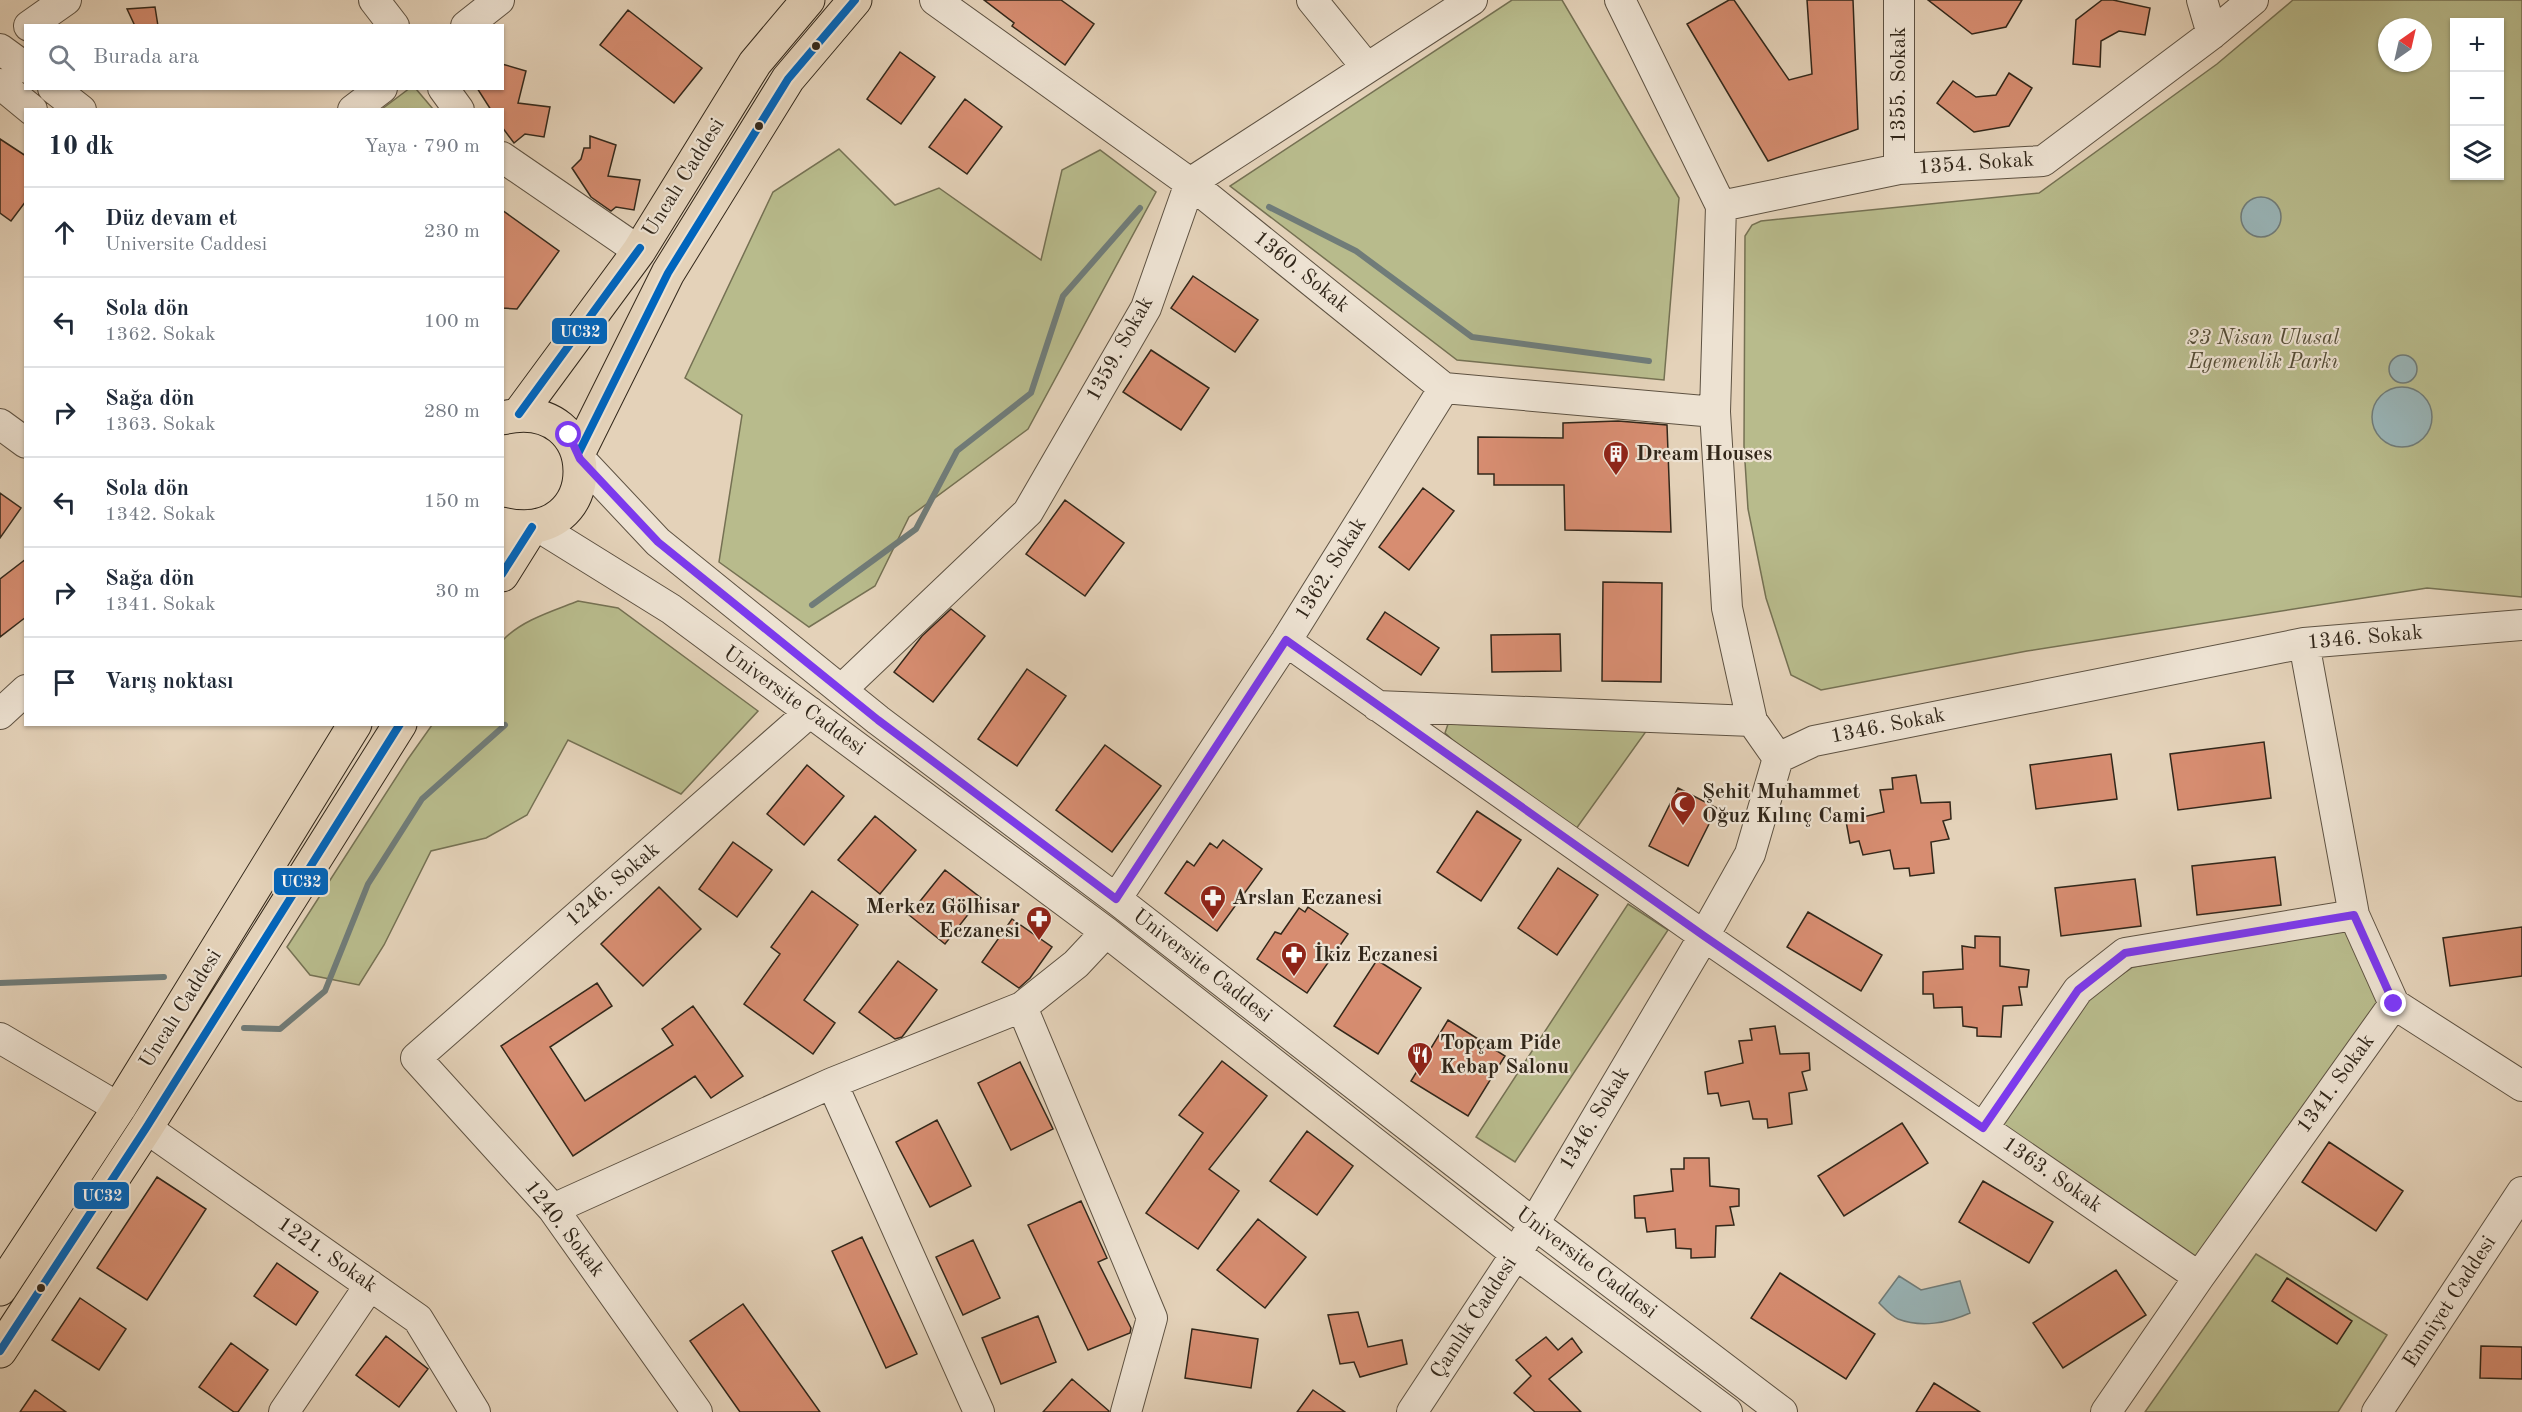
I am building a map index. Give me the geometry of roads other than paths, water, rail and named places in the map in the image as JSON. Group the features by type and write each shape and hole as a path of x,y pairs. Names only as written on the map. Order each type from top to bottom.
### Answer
{"main road":[{"name":"Uncalı Caddesi","path":"509,415 639,250 756,63 808,0"},
{"name":"Uncalı Caddesi","path":"579,456 668,273 788,79 855,0"},
{"path":"504,571 525,526 556,519 570,506 579,489 582,470 579,456 569,435 555,423 538,415 509,415"},
{"name":"Uncalı Caddesi","path":"0,1288 119,1108 354,726"},
{"name":"Uncalı Caddesi","path":"0,1351 146,1128 399,726"}],"street":[{"path":"32,24 66,0"},
{"path":"374,0 392,24"},
{"path":"469,24 499,0"},
{"name":"1360. Sokak","path":"935,0 1190,183 1444,388"},
{"path":"1312,0 1367,68"},
{"path":"1190,183 1472,0"},
{"path":"1620,0 1721,206 1715,412 1727,608 1752,722 1778,758"},
{"name":"1355. Sokak","path":"1899,0 1899,169"},
{"path":"2202,0 2212,34"},
{"name":"1354. Sokak","path":"1721,206 1899,169 2043,161 2212,34 2253,0"},
{"path":"24,29 0,47 24,66"},
{"path":"0,84 30,108"},
{"path":"56,90 78,108"},
{"path":"356,108 379,90"},
{"path":"444,90 458,108"},
{"path":"504,158 639,250"},
{"name":"1359. Sokak","path":"841,690 1028,512 1146,308 1190,183"},
{"path":"1444,388 1715,412"},
{"name":"1362. Sokak","path":"1116,899 1286,640 1444,388"},
{"path":"0,424 24,441"},
{"name":"Universite Caddesi","path":"579,456 658,542 841,690 1782,1412"},
{"name":"Universite Caddesi","path":"525,526 671,609 1106,932 1516,1254 1727,1412"},
{"name":"1346. Sokak","path":"1533,1223 1704,936 1750,854 1778,758 1814,741 2304,643 2522,625"},
{"name":"1363. Sokak","path":"1286,640 1704,936 2199,1277"},
{"path":"2304,643 2354,915 2394,1004 2522,1086"},
{"path":"0,714 24,692"},
{"path":"1377,706 1752,722"},
{"name":"1246. Sokak","path":"416,1059 810,712"},
{"path":"1983,1128 2078,990 2125,953 2354,915"},
{"path":"553,1209 832,1083 1022,1007 1076,964 1106,932"},
{"name":"1341. Sokak","path":"2106,1412 2199,1277 2394,1004"},
{"path":"1022,1007 1152,1318 1126,1412"},
{"path":"0,1038 119,1108"},
{"name":"1240. Sokak","path":"416,1059 553,1209 697,1412"},
{"path":"832,1083 979,1412"},
{"name":"1221. Sokak","path":"146,1128 418,1319 475,1412"},
{"name":"Emniyet Caddesi","path":"2377,1412 2522,1191"},
{"name":"Çamlık Caddesi","path":"1412,1412 1516,1254 1533,1223"},
{"path":"284,1412 370,1285"}],"water":[{"path":"2261,197 2269,198 2275,203 2280,209 2280,225 2275,231 2269,236 2261,237 2253,236 2247,231 2242,225 2241,217 2242,209 2247,203 2253,198"},
{"path":"2403,355 2413,359 2417,369 2413,379 2403,383 2393,379 2389,369 2393,359"},
{"path":"2396,387 2408,387 2419,392 2427,400 2432,417 2430,429 2419,442 2408,447 2396,447 2385,442 2377,434 2372,423 2372,411 2377,400 2385,392"},
{"path":"1899,1276 1921,1290 1960,1281 1970,1313 1925,1324 1895,1318 1879,1303"}],"waterway":[{"path":"1269,207 1356,251 1472,337 1649,361"},
{"path":"812,605 916,529 957,451 1031,393 1063,296 1140,208"},
{"path":"244,1028 280,1029 325,991 368,884 422,799 504,726"},
{"path":"0,983 164,977"}],"place":[{"name":"Dream Houses","path":"1616,477"},
{"name":"Şehit Muhammet Oğuz Kılınç Cami","path":"1683,827"},
{"name":"Arslan Eczanesi","path":"1213,921"},
{"name":"Merkez Gölhisar Eczanesi","path":"1039,942"},
{"name":"İkiz Eczanesi","path":"1294,978"},
{"name":"Topçam Pide Kebap Salonu","path":"1420,1078"}],"park label":[{"name":"23 Nisan Ulusal Egemenlik Parkı","path":"2263,350"}]}
